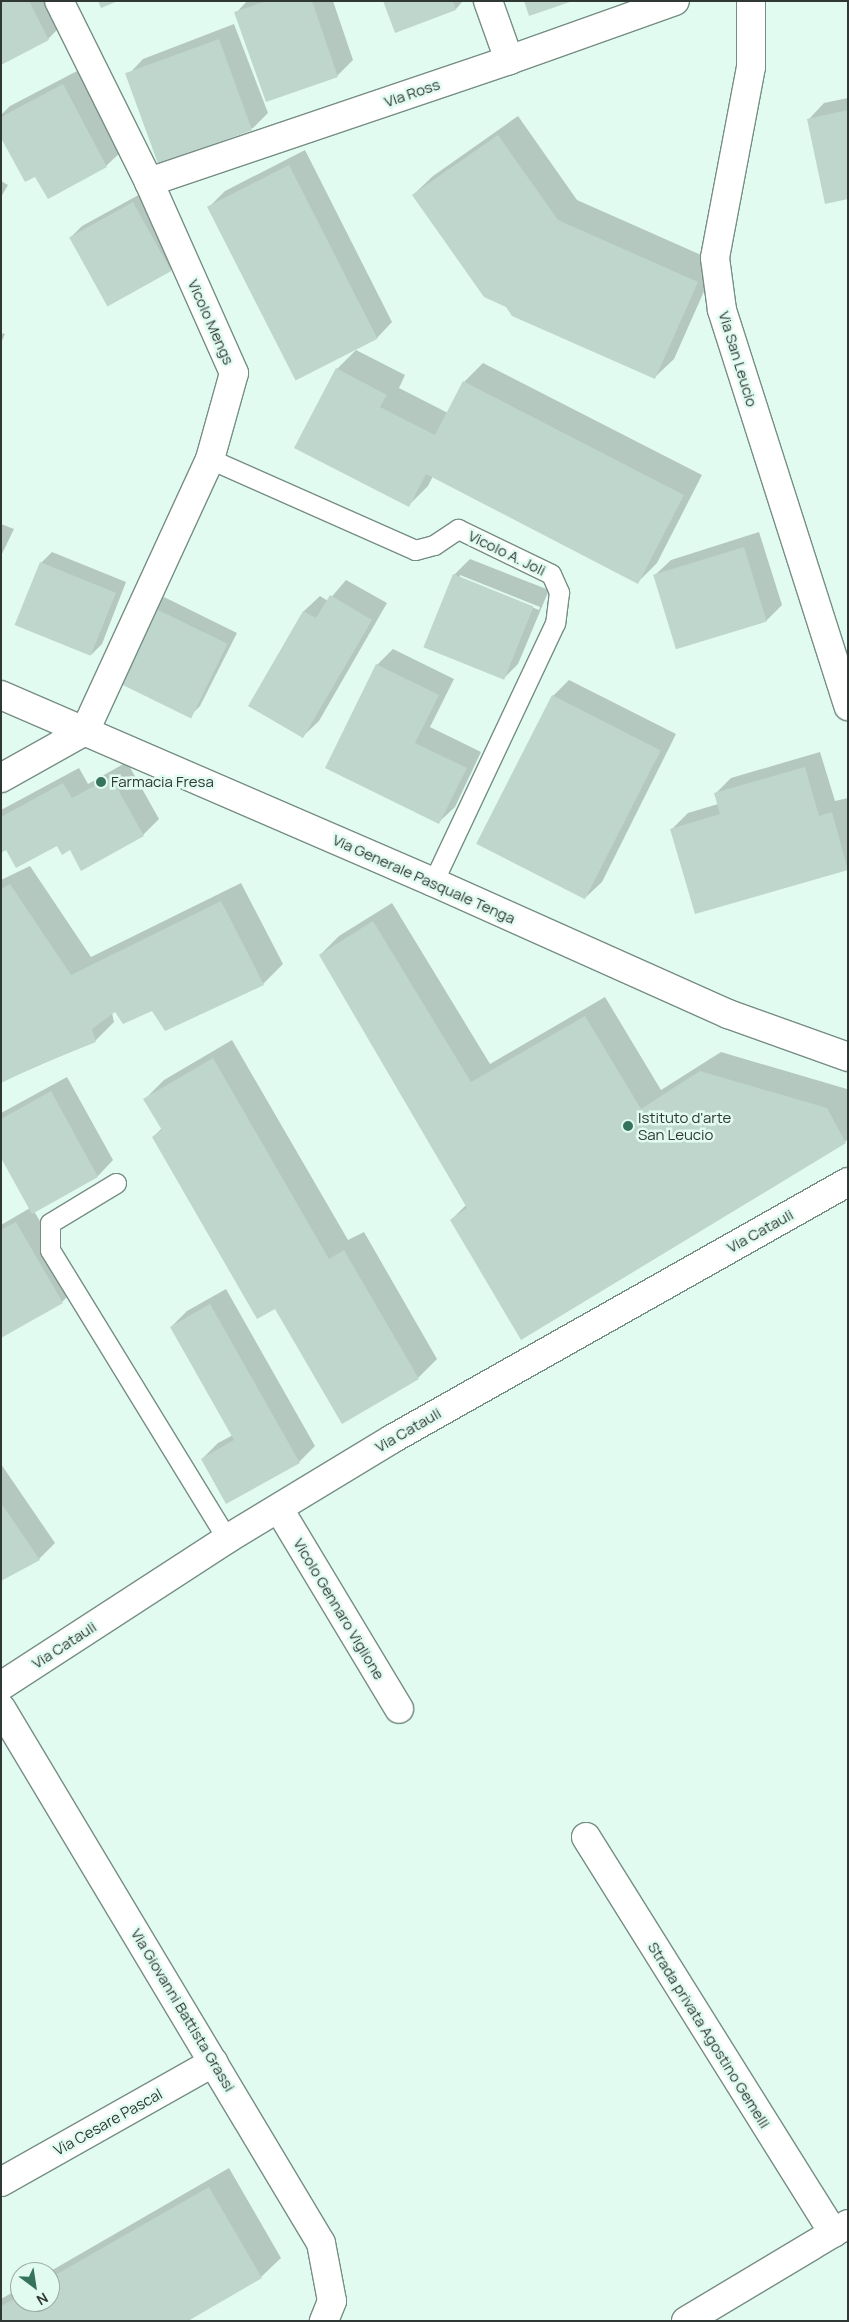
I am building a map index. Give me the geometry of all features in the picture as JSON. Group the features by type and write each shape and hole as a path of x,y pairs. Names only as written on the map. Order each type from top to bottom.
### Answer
{"street":[{"name":"Vicolo Mengs","path":"59,1 149,182 234,373 210,459 85,731"},
{"path":"488,1 509,60"},
{"name":"Via Ross","path":"149,182 509,60 675,1"},
{"name":"Via San Leucio","path":"752,1 751,67 715,258 722,310 848,706"},
{"name":"Via Generale Pasquale Tenga","path":"1,695 432,882 728,1014 848,1057"},
{"path":"1,778 85,731"},
{"name":"Via Catauli","path":"1,1686 227,1539 279,1509 392,1438 837,1188 848,1176"},
{"name":"Vicolo Gennaro Viglione","path":"279,1509 399,1710"},
{"name":"Via Giovanni Battista Grassi","path":"1,1708 321,2243 332,2301 324,2321"},
{"name":"Strada privata Agostino Gemelli","path":"586,1837 840,2228"},
{"name":"Via Cesare Pascal","path":"1,2182 214,2062"},
{"path":"686,2321 840,2228"}],"lane":[{"name":"Vicolo A. Joli","path":"210,459 415,550 434,545 458,529 551,574 559,592 555,623 432,882"},
{"path":"116,1183 50,1223 50,1250 227,1539"}],"building":[{"path":"1,1 29,1 49,40 1,65"},
{"path":"98,1 118,1 101,8"},
{"path":"267,1 312,1 338,77 266,102 234,12"},
{"path":"383,1 453,1 456,10 395,33"},
{"path":"524,1 570,1 570,2 529,16"},
{"path":"219,39 252,130 158,164 125,73"},
{"path":"63,84 107,167 48,199 35,177 25,182 1,138 1,117"},
{"path":"848,110 848,199 825,204 807,119"},
{"path":"498,135 558,220 698,282 655,379 512,316 506,307 484,297 412,195"},
{"path":"289,165 378,339 296,381 207,207"},
{"path":"133,202 171,271 107,306 69,237"},
{"path":"336,368 387,395 380,407 435,435 463,381 684,495 638,584 426,474 409,507 294,448"},
{"path":"744,547 767,622 676,649 653,575"},
{"path":"40,562 116,593 91,656 15,625"},
{"path":"453,574 534,607 504,680 423,647"},
{"path":"330,595 372,620 303,738 248,706 303,611 316,618"},
{"path":"152,607 227,644 191,718 116,682"},
{"path":"376,664 439,695 415,743 467,768 439,824 325,768"},
{"path":"552,695 661,750 585,899 476,844"},
{"path":"805,767 819,816 832,812 848,870 695,914 670,829 720,814 714,793"},
{"path":"111,777 144,836 81,871 70,850 62,855 57,846 16,868 6,850 1,853 1,817 63,783 72,798"},
{"path":"10,884 71,975 221,901 264,985 165,1031 152,1011 123,1024 115,1012 92,1029 96,1042 34,1067 1,1083 1,889"},
{"name":"Istituto d'arte San Leucio","path":"373,921 471,1082 585,1016 641,1109 700,1071 827,1108 846,1143 521,1340 450,1220 467,1208 319,955"},
{"path":"213,1058 329,1259 344,1250 419,1379 342,1424 275,1309 257,1319 152,1137 162,1130 143,1099"},
{"path":"51,1091 98,1177 32,1214 1,1158 1,1119"},
{"path":"16,1222 63,1303 1,1338 1,1230"},
{"path":"210,1304 300,1463 226,1504 201,1459 234,1440 170,1327"},
{"path":"1,1503 40,1560 1,1581"},
{"path":"209,2187 262,2278 188,2321 1,2321 1,2306 10,2301 10,2312 60,2312 60,2272"}],"place":[{"name":"Farmacia Fresa","path":"101,782"},
{"name":"Istituto d'arte San Leucio","path":"628,1126"}]}
